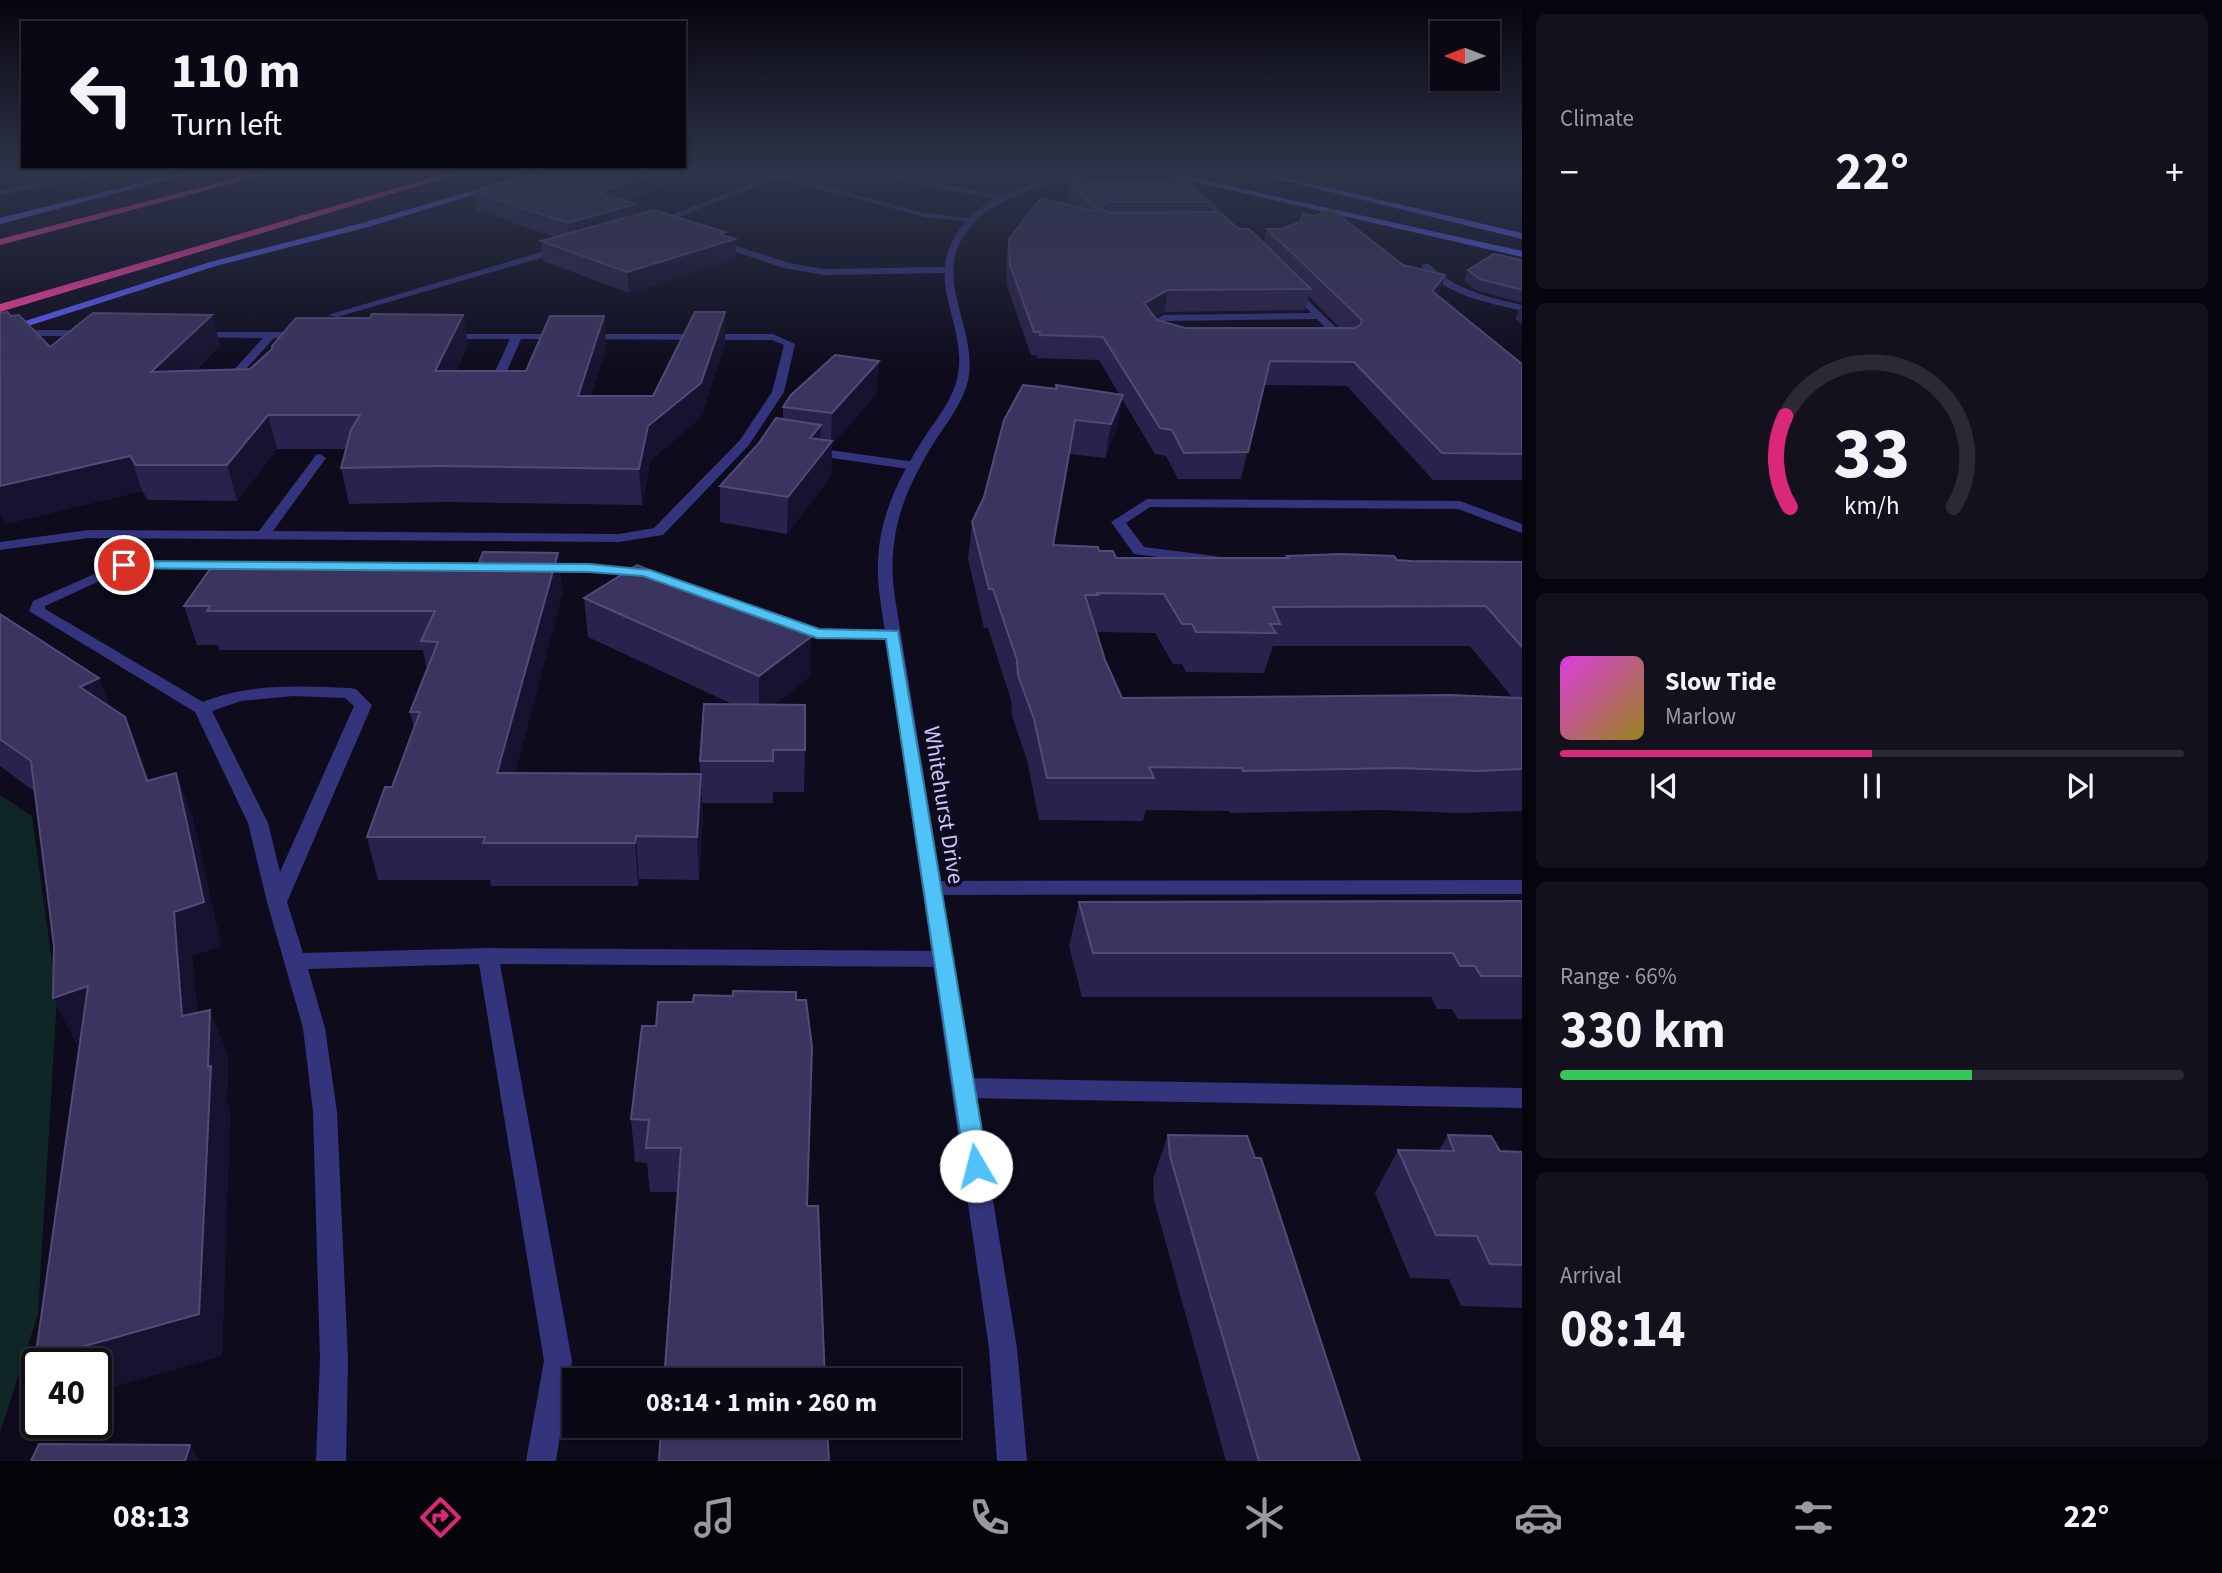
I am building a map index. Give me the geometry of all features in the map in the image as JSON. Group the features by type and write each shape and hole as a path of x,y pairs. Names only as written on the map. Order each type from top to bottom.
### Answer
{"highway":[{"path":"0,308 233,239"}],"main road":[{"path":"0,332 214,264 310,239"},
{"path":"1456,239 1522,254"}],"street":[{"path":"708,240 787,266 824,272 946,270 950,250 958,239"},
{"path":"332,315 571,247"},
{"path":"1426,266 1435,278 1455,289 1522,308"},
{"name":"Whitehurst Drive","path":"946,270 963,337 965,359 962,384 893,509 884,558 893,634 1003,1348 1012,1461"},
{"path":"1284,280 1348,345 1335,345"},
{"path":"1168,341 1157,338 1147,326 1164,318 1319,316"},
{"path":"0,339 22,333 105,333"},
{"path":"188,334 312,335"},
{"path":"220,393 271,335"},
{"path":"0,547 89,534 619,537 658,532 752,443 778,392 790,344 774,337 435,335"},
{"path":"492,391 517,336"},
{"path":"797,449 915,466"},
{"path":"264,535 320,458"},
{"path":"1227,561 1139,551 1118,522 1147,503 1460,505 1522,529"},
{"path":"247,566 124,565 38,604 37,611 202,709 258,823 277,902 314,1028 325,1112 334,1359 331,1461"},
{"path":"520,567 589,568 645,573 671,582"},
{"path":"696,591 817,634 893,634"},
{"path":"202,709 226,698 251,692 350,693 363,705 277,902"},
{"path":"932,888 1522,887"},
{"path":"296,961 488,956 944,959"},
{"path":"488,956 558,1361 541,1461"},
{"path":"965,1088 1522,1098"}],"green space":[{"path":"0,795 32,816 57,998 38,1314 27,1348 21,1348 21,1367 0,1433"}],"building":[{"path":"548,239 734,239 627,272 541,241"},
{"path":"1009,239 1260,239 1311,289 1168,290 1144,303 1157,320 1185,328 1355,328 1362,320 1278,239 1370,239 1403,265 1445,275 1432,291 1522,364 1522,454 1442,453 1354,362 1270,361 1248,452 1184,453 1172,430 1160,428 1103,337 1040,335 1040,332 1034,332 1010,265"},
{"path":"1494,254 1522,260 1522,290 1480,279 1468,270"},
{"path":"7,312 11,316 19,315 50,347 93,313 212,315 151,372 250,369 272,349 296,318 370,318 372,314 463,315 435,371 526,371 550,316 604,316 578,396 653,396 695,312 725,312 701,383 648,426 639,469 439,466 341,468 351,430 360,415 268,415 227,465 136,465 130,456 0,486 0,313"},
{"path":"835,355 879,361 832,413 783,407 791,395"},
{"path":"1023,385 1057,389 1056,385 1123,395 1111,424 1075,420 1053,545 1098,547 1099,551 1113,551 1116,558 1289,558 1287,556 1342,554 1394,556 1397,560 1411,561 1522,562 1522,647 1486,606 1273,607 1280,624 1270,624 1276,633 1196,632 1192,624 1182,624 1164,594 1085,595 1105,660 1122,698 1450,695 1522,698 1522,769 1243,771 1242,768 1149,767 1154,778 1047,778 1034,719 1018,675 1017,660 993,589 989,589 972,522 984,497 1004,420"},
{"path":"776,418 821,425 810,438 832,441 788,497 720,486 759,443"},
{"path":"483,552 558,553 497,773 701,774 697,837 636,836 635,843 483,843 485,837 367,837 385,787 392,787 420,712 410,712 438,642 421,641 435,611 207,611 210,606 184,606 213,565 478,565"},
{"path":"637,565 812,636 759,676 584,598"},
{"path":"0,614 99,678 80,687 125,717 147,781 176,773 204,902 174,912 182,1016 210,1010 208,1067 211,1066 199,1314 78,1348 37,1348 88,986 53,998 54,946 31,761 0,739"},
{"path":"704,704 805,705 805,750 773,750 773,761 700,761"},
{"path":"1522,901 1522,976 1481,976 1475,966 1460,966 1453,953 1093,953 1079,902"},
{"path":"733,991 796,992 796,1000 806,1000 812,1047 807,1206 818,1206 824,1368 665,1368 681,1148 646,1148 649,1120 631,1119 642,1026 656,1026 658,1002 693,1002 694,995 733,996"},
{"path":"1168,1135 1247,1136 1255,1158 1261,1158 1360,1461 1259,1461 1170,1156"},
{"path":"1448,1135 1491,1136 1500,1151 1522,1152 1522,1265 1490,1264 1477,1236 1436,1235 1398,1150 1454,1151"},
{"path":"660,1438 828,1438 829,1461 659,1461"},
{"path":"39,1444 190,1445 185,1461 31,1461"}],"route":[{"path":"124,565 589,568 626,571 645,573 817,634 893,634 976,1166"}]}
